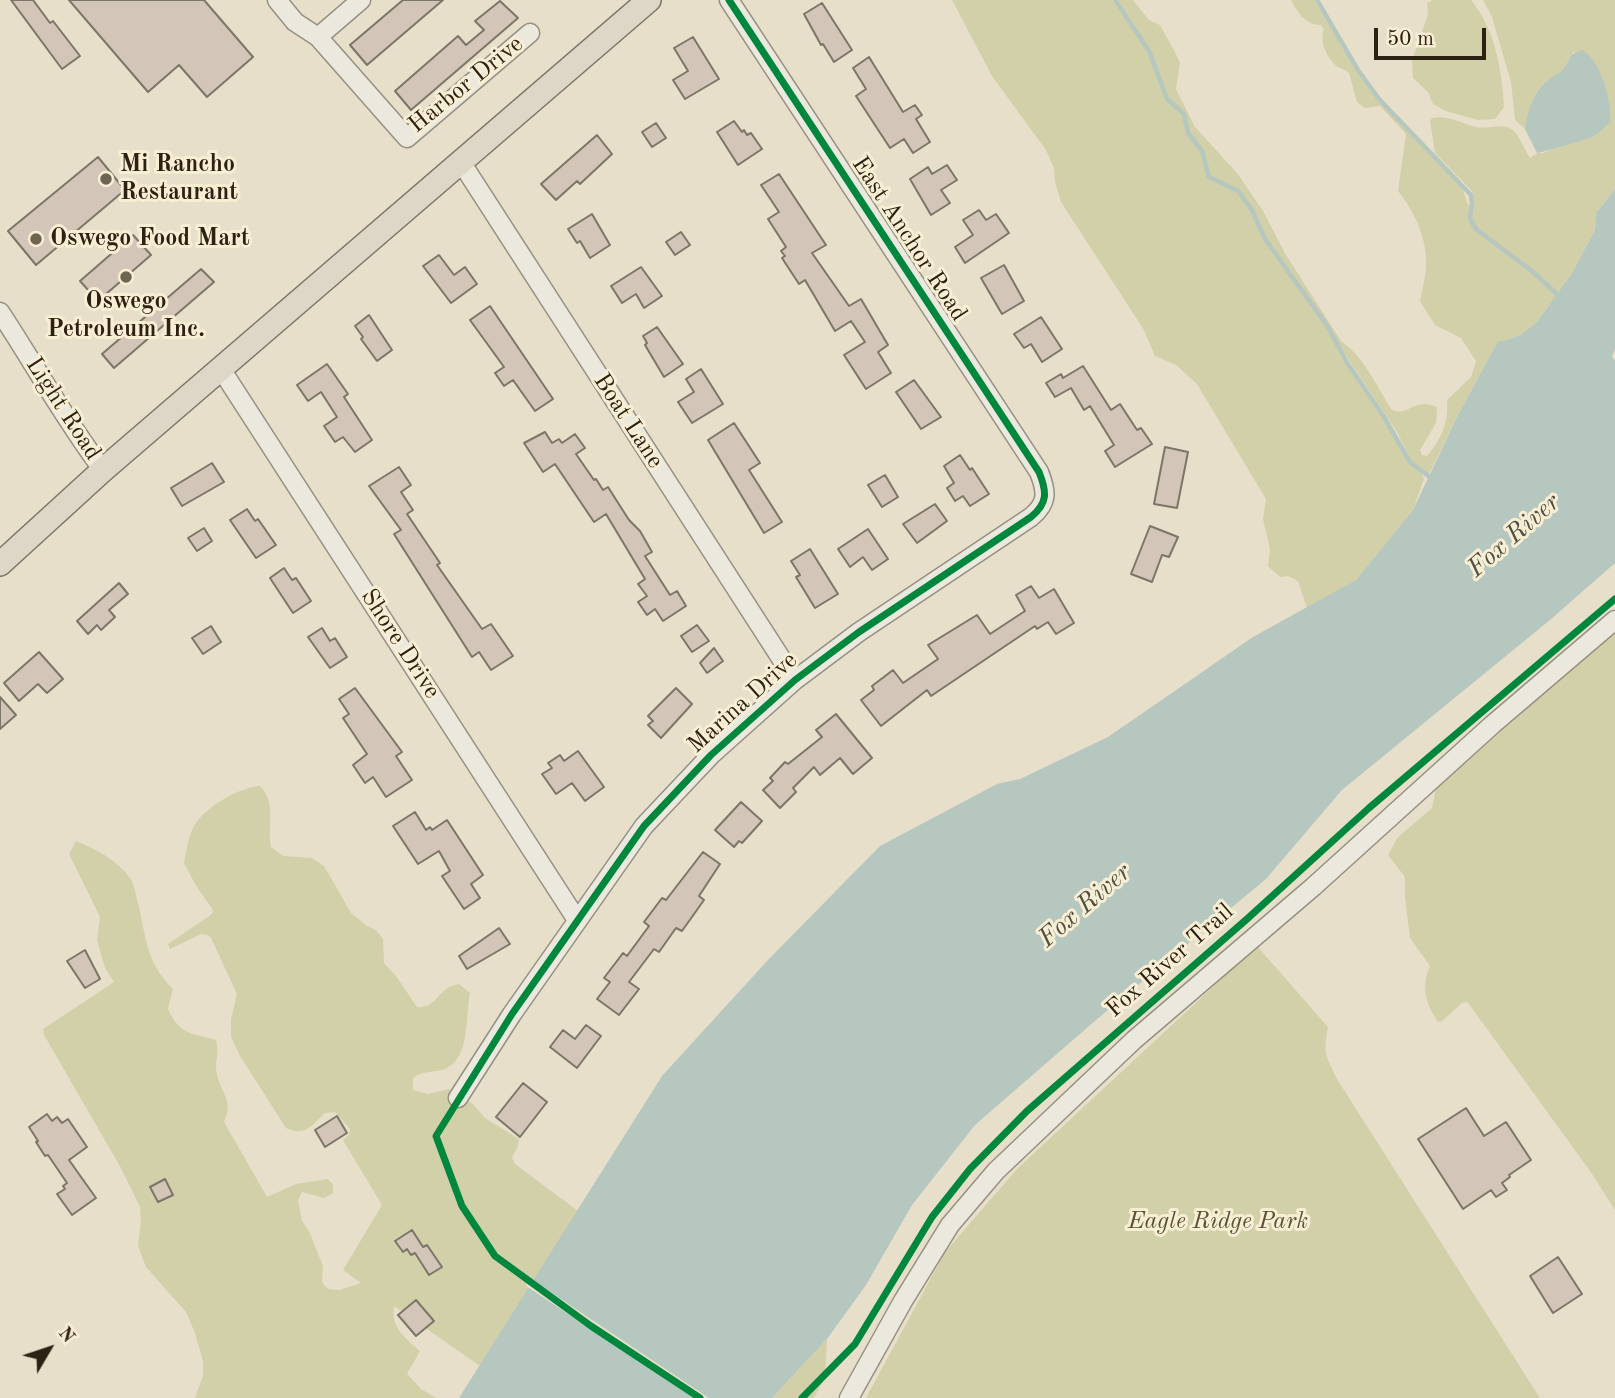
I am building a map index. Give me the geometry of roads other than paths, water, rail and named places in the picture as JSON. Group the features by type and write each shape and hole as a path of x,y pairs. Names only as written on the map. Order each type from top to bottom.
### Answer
{"main road":[{"path":"0,564 103,470 649,0"}],"street":[{"name":"Harbor Drive","path":"277,0 295,22 318,37 407,138 530,33"},
{"path":"318,37 360,0"},
{"name":"East Anchor Road","path":"729,0 1039,472 1046,491 1044,504"},
{"name":"Boat Lane","path":"461,162 795,680"},
{"name":"Light Road","path":"0,312 45,380 72,429 103,470"},
{"name":"Shore Drive","path":"221,369 247,405 577,920"},
{"name":"Marina Drive","path":"458,1098 577,920 644,826 711,755 795,680 859,632 1031,517 1044,504"},
{"path":"849,1398 950,1224 996,1171 1134,1040 1313,887 1492,725 1615,620"}],"water":[{"path":"1582,50 1594,62 1604,82 1610,122 1592,137 1537,153 1525,129 1531,104 1541,87 1562,70 1571,55"},
{"name":"Fox River","path":"1615,189 1615,348 1612,357 1615,360 1615,563 1550,620 1342,790 1266,879 975,1125 912,1205 866,1285 827,1339 772,1398 459,1398 662,1076 767,961 880,846 997,784 1020,779 1108,737 1253,637 1356,580 1413,510 1457,417 1498,341 1522,334 1537,322 1572,273 1595,230 1596,213"}],"waterway":[{"path":"1115,0 1149,51 1167,99 1184,114 1188,133 1202,151 1209,177 1238,191 1252,210 1265,239 1328,327 1346,361 1384,417 1410,462 1432,479"},
{"path":"1317,0 1358,70 1379,99 1471,195 1470,219 1476,229 1533,272 1560,297"}],"place":[{"name":"Mi Rancho Restaurant","path":"106,179"},
{"name":"Oswego Food Mart","path":"36,239"},
{"name":"Oswego Petroleum Inc.","path":"126,277"}],"park label":[{"name":"Eagle Ridge Park","path":"1218,1222"}]}
